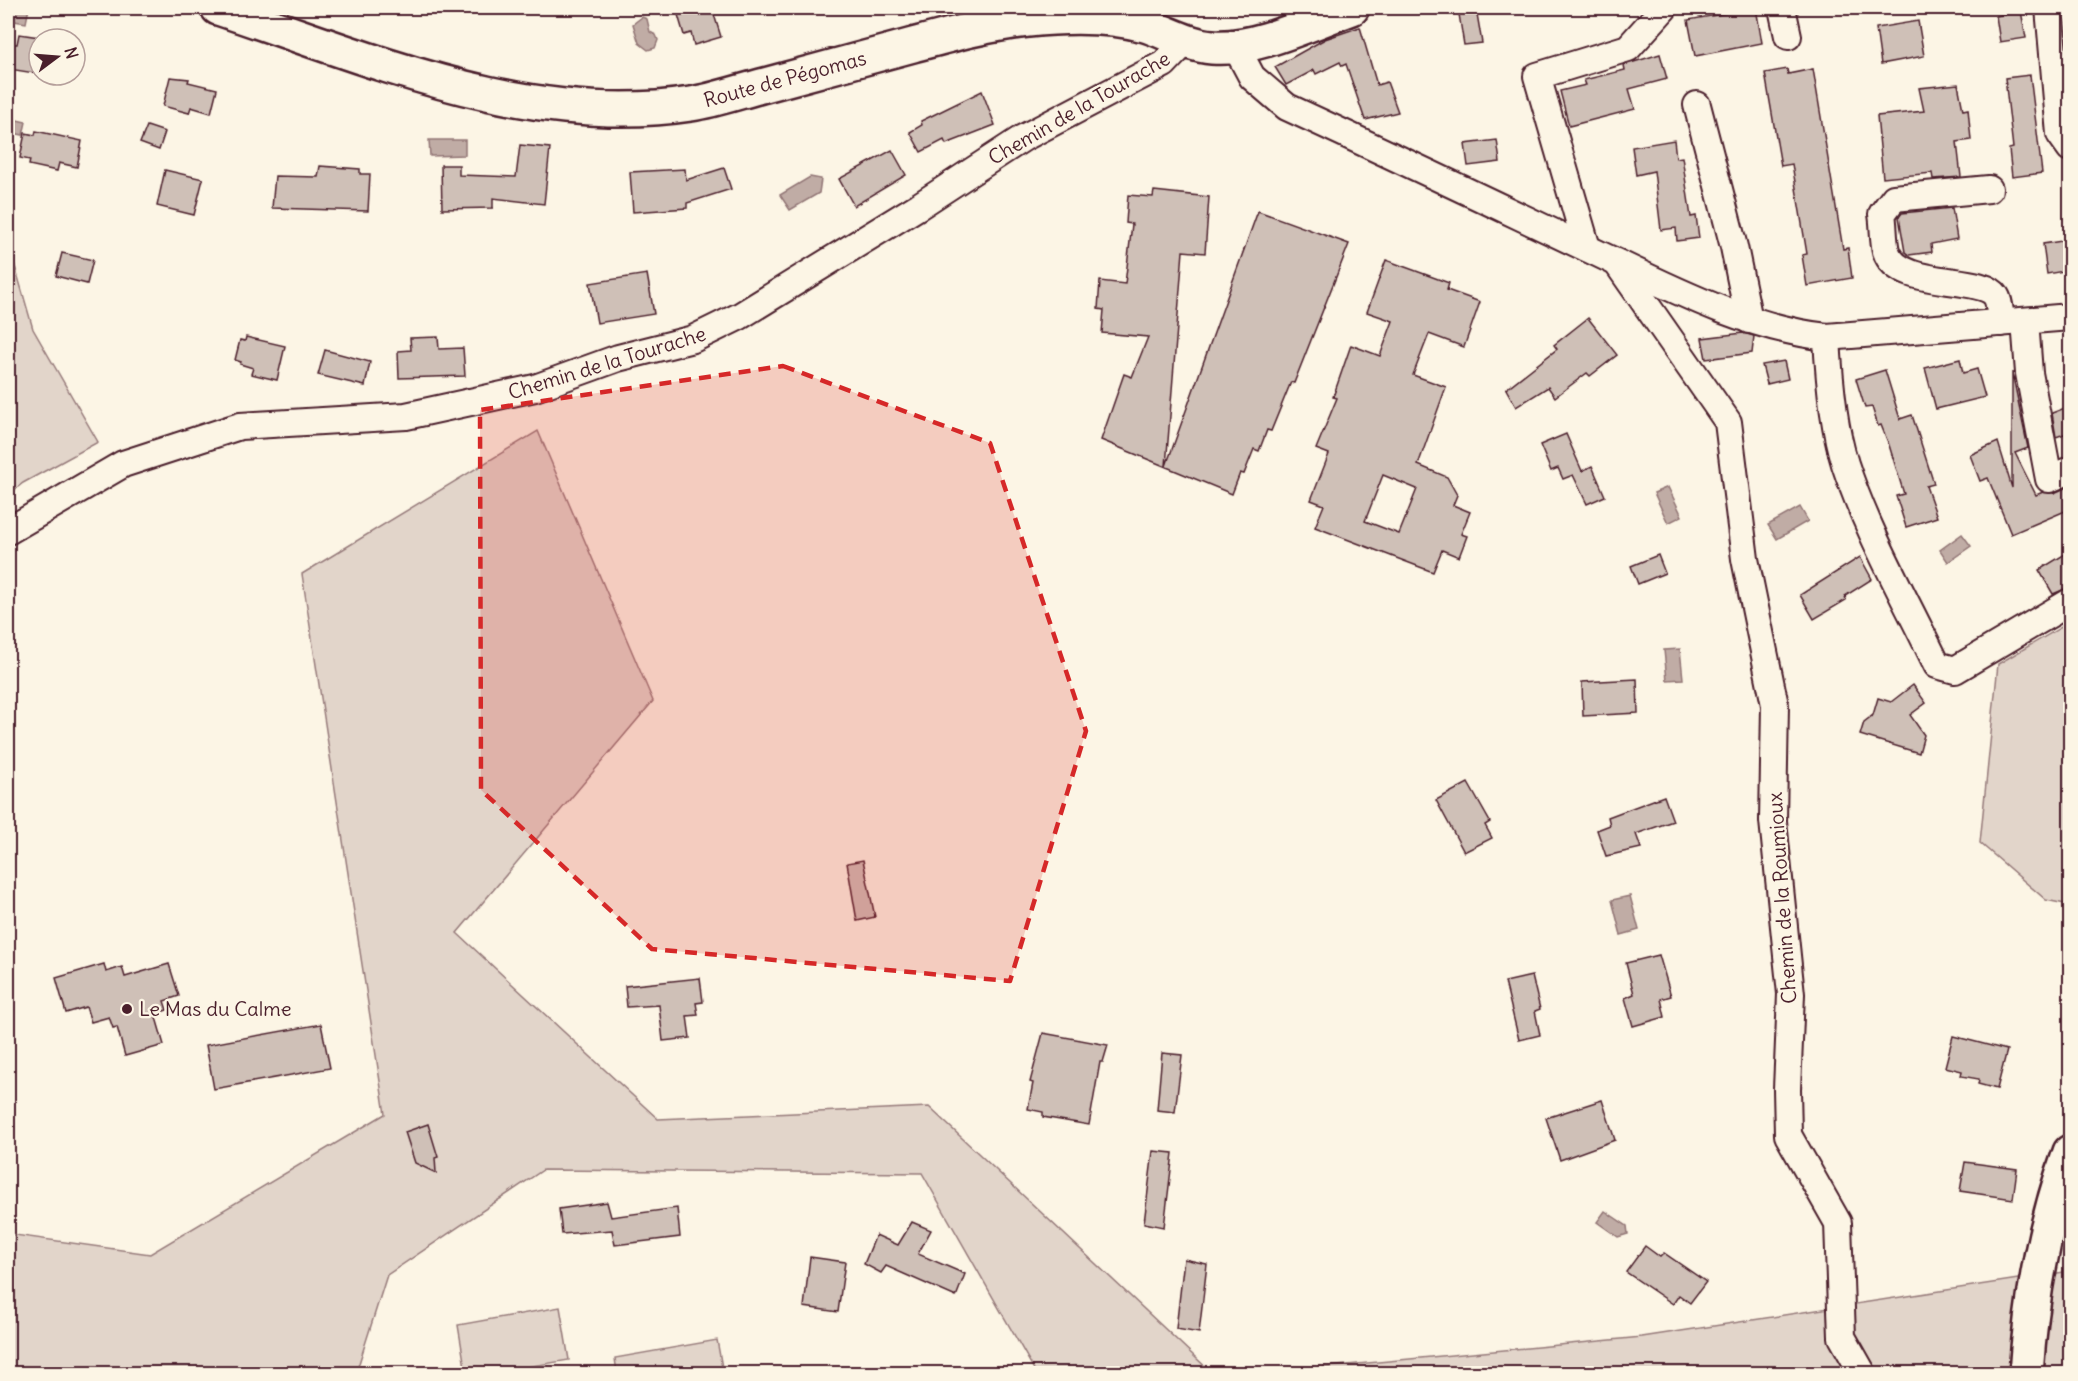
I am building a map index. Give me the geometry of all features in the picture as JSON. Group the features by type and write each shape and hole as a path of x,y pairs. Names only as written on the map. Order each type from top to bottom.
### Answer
{"main road":[{"name":"Route de Pégomas","path":"218,8 442,83 510,98 574,107 638,111 695,104 968,31 1026,20 1093,13 1144,25 1186,41 1211,47 1236,47 1352,8"},
{"path":"2026,1374 2031,1307 2054,1197 2070,1152"}],"street":[{"path":"1587,248 1538,76 1628,48 1664,8"},
{"path":"1782,8 1788,36"},
{"path":"2049,8 2060,134 2070,148"},
{"name":"Chemin de la Tourache","path":"8,531 123,464 240,426 406,416 535,388 618,358 693,339 750,310 919,206 1023,138 1164,64 1186,41"},
{"path":"1236,47 1252,77 1287,107 1617,263 1749,320 1794,333 1827,337 2070,317"},
{"path":"1697,105 1734,247 1749,320"},
{"path":"1989,189 1894,198 1882,214 1887,252 1896,266 1941,282 1988,288 1997,297 2013,322 2029,373 2049,479 2070,470"},
{"name":"Chemin de la Roumioux","path":"1617,263 1728,422 1744,558 1775,705 1773,821 1791,994 1787,1089 1788,1135 1838,1222 1842,1337 1863,1374"},
{"path":"1827,337 1829,375 1845,462 1859,502 1937,665 1955,670 2070,602"}],"highlighted area":[{"path":"783,366 990,443 1086,731 1010,981 652,949 481,790 480,410"}],"shaded area":[{"path":"8,8 29,8 26,23 8,20"},
{"path":"642,17 647,19 650,32 656,35 658,40 655,48 648,50 639,43 633,24"},
{"path":"8,118 26,122 23,135 8,132"},
{"path":"429,140 465,140 465,155 430,156"},
{"path":"810,177 821,179 819,193 790,210 780,195"},
{"path":"8,242 33,329 98,442 23,483 8,495"},
{"path":"538,431 653,701 457,933 658,1119 929,1107 1212,1373 1036,1373 922,1173 543,1170 387,1275 356,1373 23,1374 8,1369 8,1234 150,1254 385,1114 302,574"},
{"path":"1668,487 1682,516 1668,523 1654,493"},
{"path":"1800,507 1808,521 1777,539 1768,525"},
{"path":"1962,534 1971,546 1948,562 1940,550"},
{"path":"2070,622 2070,905 2046,900 1980,843 1998,664"},
{"path":"1680,649 1683,679 1667,680 1664,650"},
{"path":"1630,896 1639,930 1621,935 1612,900"},
{"path":"1605,1211 1627,1226 1628,1234 1618,1237 1597,1222"},
{"path":"2070,1271 2070,1373 1253,1374 1642,1337"},
{"path":"560,1307 569,1360 491,1373 466,1373 458,1325"},
{"path":"717,1340 723,1373 617,1373 615,1358"}],"building":[{"path":"676,8 712,8 721,37 694,45 691,33 684,35"},
{"path":"1458,8 1476,8 1482,43 1464,45"},
{"path":"1756,8 1762,43 1695,56 1688,20"},
{"path":"2021,11 2026,38 2000,42 1996,16"},
{"path":"1918,21 1924,56 1881,64 1876,28"},
{"path":"1360,27 1377,85 1387,82 1398,112 1365,120 1346,64 1342,66 1340,62 1316,74 1314,70 1286,85 1275,67 1325,39"},
{"path":"19,34 27,35 27,72 9,69 13,44 17,44"},
{"path":"1660,54 1667,79 1629,89 1635,109 1569,126 1560,91 1586,85 1584,80 1625,70 1624,65"},
{"path":"1787,69 1788,74 1813,69 1843,249 1848,248 1852,278 1807,286 1802,255 1807,254 1792,164 1781,166 1765,73"},
{"path":"2030,75 2042,173 2012,177 2009,149 2013,148 2005,78"},
{"path":"170,77 189,79 188,82 217,89 211,113 191,107 189,113 163,106"},
{"path":"1958,84 1963,110 1968,109 1971,140 1957,142 1961,177 1933,179 1932,173 1883,178 1877,116 1924,111 1919,88"},
{"path":"982,91 995,125 946,144 944,140 921,152 910,132 922,125 921,121"},
{"path":"147,126 165,132 159,150 140,143"},
{"path":"36,131 82,141 77,167 59,163 57,171 29,165 30,160 20,158 25,133 35,135"},
{"path":"1497,140 1500,162 1468,166 1465,144"},
{"path":"1674,140 1676,158 1682,157 1691,217 1696,216 1699,238 1677,241 1676,228 1661,230 1654,171 1636,175 1632,147"},
{"path":"520,145 550,148 544,204 493,198 493,208 442,209 441,165 459,165 459,175 516,177"},
{"path":"892,150 906,175 854,206 839,179"},
{"path":"320,166 360,169 360,174 370,174 368,211 272,208 275,176 318,177"},
{"path":"724,168 731,189 687,203 687,208 633,212 630,172 685,169 686,180"},
{"path":"165,170 203,179 194,215 157,206"},
{"path":"1154,191 1209,197 1205,253 1183,251 1166,466 1258,211 1349,244 1294,383 1291,382 1271,431 1267,430 1259,451 1254,449 1244,474 1240,473 1232,494 1101,440 1124,374 1132,377 1148,337 1102,333 1104,310 1098,309 1100,281 1125,284 1132,224 1126,223 1128,195 1153,197"},
{"path":"1952,208 1957,239 1931,244 1932,252 1909,255 1905,252 1899,217 1902,213"},
{"path":"2068,240 2070,270 2047,274 2043,244"},
{"path":"62,253 93,260 87,284 56,276"},
{"path":"1386,260 1449,283 1447,290 1480,302 1464,347 1429,334 1413,375 1446,387 1418,465 1447,477 1457,495 1453,505 1470,512 1461,534 1467,536 1459,557 1442,550 1433,572 1315,527 1324,505 1311,500 1329,454 1316,449 1337,398 1333,397 1351,345 1380,356 1393,321 1367,312","holes":["1383,475 1417,489 1399,534 1365,521"]},
{"path":"647,274 654,314 597,323 590,283"},
{"path":"1588,318 1617,355 1590,376 1587,373 1555,397 1548,387 1516,407 1506,389 1557,349 1554,345"},
{"path":"1743,333 1754,336 1752,353 1706,359 1702,338"},
{"path":"246,337 285,346 277,380 251,374 253,368 235,360 240,340 245,341"},
{"path":"438,337 439,349 463,348 465,376 399,378 398,351 411,350 410,338"},
{"path":"325,350 370,362 365,386 318,375"},
{"path":"1960,359 1963,373 1977,369 1985,397 1936,409 1925,368"},
{"path":"1784,361 1788,379 1767,384 1762,365"},
{"path":"1885,370 1900,419 1912,415 1934,484 1926,486 1937,517 1906,527 1896,496 1904,494 1889,445 1881,425 1878,426 1872,407 1865,408 1856,379"},
{"path":"2012,372 2028,448 2015,453 2036,495 2043,492 2054,493 2070,486 2070,509 2011,534 1988,478 1980,481 1970,455 1998,442 2012,488"},
{"path":"2070,406 2070,432 2056,437 2052,413"},
{"path":"1566,434 1582,471 1592,466 1605,496 1587,504 1573,475 1563,479 1558,468 1551,471 1540,445"},
{"path":"2070,551 2070,587 2053,594 2039,570"},
{"path":"1658,555 1665,573 1638,584 1631,566"},
{"path":"1860,557 1872,579 1845,596 1846,600 1814,619 1800,595"},
{"path":"1637,679 1638,713 1583,716 1582,682"},
{"path":"1913,685 1926,703 1910,715 1924,735 1919,753 1860,735 1864,722 1873,715 1878,698 1891,702"},
{"path":"1468,783 1490,822 1485,825 1492,838 1464,852 1436,800"},
{"path":"1664,796 1673,821 1636,834 1641,848 1606,856 1597,830 1610,825 1608,817"},
{"path":"863,860 875,917 857,921 847,863"},
{"path":"1659,955 1671,996 1661,999 1665,1017 1633,1026 1625,998 1634,994 1626,963"},
{"name":"Le Mas du Calme","path":"104,964 106,972 122,967 125,977 169,964 179,996 164,1001 167,1010 155,1014 164,1045 125,1056 117,1027 113,1028 109,1017 91,1022 86,1007 66,1013 56,978"},
{"path":"1532,976 1540,1009 1535,1011 1540,1035 1519,1040 1505,982"},
{"path":"700,978 703,1002 696,1003 698,1015 687,1016 690,1038 663,1041 659,1005 627,1007 625,986"},
{"path":"321,1024 330,1068 214,1089 206,1045"},
{"path":"1043,1033 1108,1045 1103,1062 1100,1062 1089,1125 1043,1117 1043,1112 1028,1109 1033,1083 1030,1082"},
{"path":"1953,1036 2007,1050 1997,1089 1978,1084 1979,1079 1961,1076 1962,1071 1945,1067"},
{"path":"1162,1053 1182,1055 1175,1112 1157,1110"},
{"path":"1602,1100 1615,1140 1560,1160 1546,1118"},
{"path":"428,1124 438,1157 435,1158 436,1173 415,1163 405,1132"},
{"path":"1153,1151 1173,1153 1164,1227 1144,1223"},
{"path":"1965,1162 2017,1169 2013,1199 1960,1191"},
{"path":"607,1202 611,1217 677,1208 680,1237 615,1245 612,1230 562,1234 559,1209"},
{"path":"912,1222 931,1230 918,1254 965,1274 956,1297 886,1266 881,1273 864,1264 876,1235 898,1245"},
{"path":"1645,1246 1660,1257 1664,1253 1706,1282 1690,1303 1679,1295 1673,1304 1626,1272"},
{"path":"810,1257 845,1262 838,1312 804,1307"},
{"path":"1184,1259 1207,1264 1199,1333 1176,1329"}],"place":[{"name":"Le Mas du Calme","path":"127,1009"}]}
